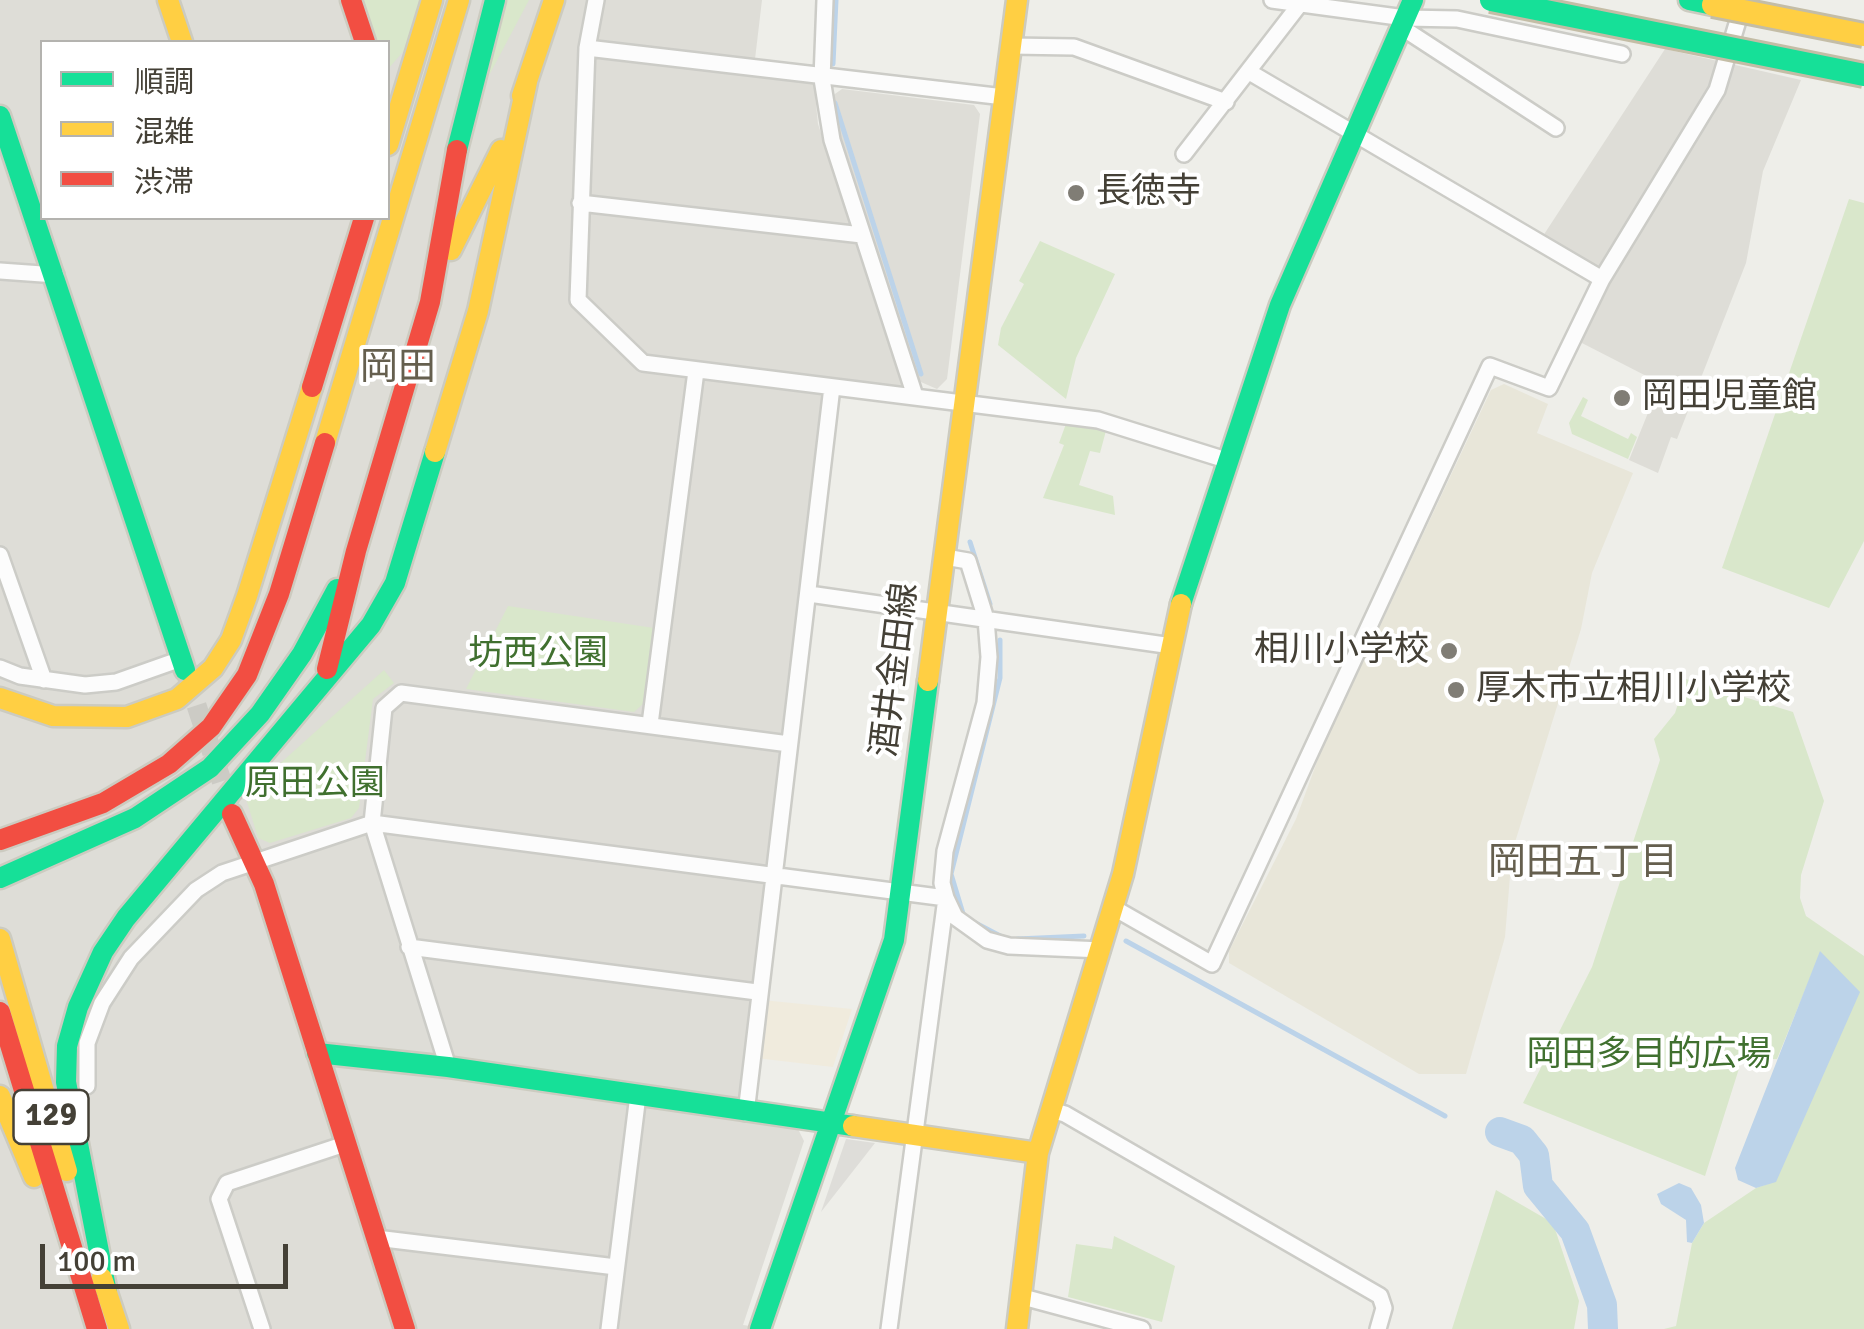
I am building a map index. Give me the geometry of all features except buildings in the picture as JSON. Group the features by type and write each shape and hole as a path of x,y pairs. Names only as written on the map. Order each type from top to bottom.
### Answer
{"main road":[{"path":"168,0 181,40"},
{"path":"351,0 364,40"},
{"path":"390,139 432,0"},
{"path":"391,210 458,0"},
{"path":"311,696 336,642 356,551 430,302 464,110 496,0"},
{"path":"430,302 500,152 556,0"},
{"name":"酒井金田線","path":"760,1329 884,978 902,892 1017,0"},
{"path":"1491,0 1864,74"},
{"path":"1689,0 1864,35"},
{"path":"1018,1329 1038,1152 1107,931 1185,584 1280,306 1351,133 1406,15"},
{"path":"407,169 415,60"},
{"path":"107,1293 66,1082 75,1017 103,952 126,918 371,625 404,562 478,311 527,82"},
{"path":"0,116 39,214"},
{"path":"41,220 183,665"},
{"path":"0,698 53,716 127,717 177,699 213,668 231,640 247,596 363,220"},
{"path":"342,287 385,220"},
{"path":"0,863 13,840 149,778 212,727 236,695 259,651 388,220"},
{"path":"13,840 156,806 210,768 260,714 302,654 356,551"},
{"path":"232,814 264,884 405,1329"},
{"path":"0,878 13,840"},
{"name":"129","path":"0,940 119,1329"},
{"name":"129","path":"0,1012 98,1329"},
{"path":"317,1053 448,1067 916,1138 1038,1152"},
{"path":"0,1096 76,1264"}],"street":[{"path":"596,0 587,48 578,300 642,363 1098,420 1226,460"},
{"path":"825,0 822,79 832,140 915,396"},
{"path":"1272,0 1456,19 1622,54"},
{"path":"945,557 968,560 986,619 985,703 944,851 942,884 954,917 986,940 1009,946 1107,931 1212,964 1490,366 1549,388 1602,279 1718,90 1744,0"},
{"path":"1184,154 1300,4"},
{"path":"1406,15 1556,128"},
{"path":"1011,46 1074,46 1226,102"},
{"path":"587,48 822,79 1004,97"},
{"path":"1250,73 1602,279"},
{"path":"580,203 862,235"},
{"path":"0,271 56,275"},
{"path":"650,724 696,371"},
{"path":"746,1112 832,387"},
{"path":"0,554 44,680"},
{"path":"809,594 1172,646"},
{"path":"0,668 44,680 116,682 183,665"},
{"path":"448,1067 372,823 384,708 401,693 789,744"},
{"path":"88,1086 86,1043 102,1003 124,968 209,879 372,823 946,898"},
{"path":"889,1329 946,898"},
{"path":"409,947 758,992"},
{"path":"609,1329 638,1094"},
{"path":"1050,1110 1065,1114 1380,1296 1384,1308 1378,1329"},
{"path":"262,1329 219,1200 227,1184 345,1144"},
{"path":"376,1238 616,1266"},
{"path":"1022,1297 1142,1329"}],"shaded area":[{"path":"0,0 762,0 753,76 814,84 818,124 905,387 824,379 737,1116 798,1129 804,1141 743,1325 773,1329 0,1329"},
{"path":"1665,49 1801,80 1763,171 1746,263 1677,439 1671,437 1658,473 1629,460 1660,383 1578,341 1607,279 1541,239"},
{"path":"842,89 974,105 980,114 947,379 937,389 914,379 839,140 832,96"},
{"name":"厚木市立相川小学校","path":"1504,384 1548,404 1537,433 1633,473 1592,573 1581,629 1512,852 1505,937 1466,1074 1419,1074 1229,963 1229,951 1296,819 1321,751 1491,390"},
{"path":"762,1000 852,1009 833,1067 756,1058"},
{"path":"846,1139 875,1143 821,1212"}],"green space":[{"path":"363,0 421,0 409,45 390,67 390,40 376,40"},
{"path":"504,0 529,0 484,85"},
{"path":"1849,199 1864,203 1864,541 1829,608 1722,568"},
{"path":"1040,241 1115,274 1076,358 1066,399 998,345 1001,328 1024,284 1019,281"},
{"path":"1583,397 1588,400 1581,416 1628,439 1631,433 1637,437 1628,459 1572,434 1569,423"},
{"path":"1067,421 1107,427 1100,453 1090,451 1079,485 1113,496 1115,515 1043,498 1064,445 1059,443"},
{"name":"坊西公園","path":"508,606 654,628 643,704 634,712 466,689"},
{"name":"原田公園","path":"384,670 394,683 373,699 359,808 351,818 270,843 258,838 245,795"},
{"name":"岡田多目的広場","path":"1686,679 1793,712 1824,801 1801,875 1800,898 1806,916 1864,956 1864,1329 1664,1329 1676,1326 1692,1243 1704,1223 1756,1188 1776,1181 1821,951 1777,1059 1742,1059 1705,1176 1523,1103 1592,967 1660,760 1654,739 1675,713"},
{"path":"1496,1190 1553,1223 1579,1301 1574,1329 1452,1329"},
{"path":"1114,1236 1175,1266 1162,1322 1068,1297 1076,1244 1112,1249"}],"water":[{"path":"1820,951 1860,992 1776,1182 1756,1188 1738,1180 1735,1168"},
{"path":"1679,1183 1691,1188 1701,1205 1704,1223 1692,1243 1687,1242 1686,1220 1661,1204 1657,1194"}],"waterway":[{"path":"833,64 836,0"},
{"path":"835,103 921,374"},
{"path":"970,542 990,604"},
{"path":"1000,640 1000,678 951,874 964,917 1006,939"},
{"path":"1017,939 1084,936"},
{"path":"1126,941 1445,1116"},
{"path":"1500,1132 1522,1140 1534,1155 1538,1186 1575,1231 1602,1305 1603,1329"}],"tunnel":[{"path":"187,677 230,806"}],"traffic: fast":[{"path":"457,150 495,0"},
{"path":"1181,604 1280,305 1413,0"},
{"path":"1491,0 1864,75"},
{"path":"1689,0 1713,5"},
{"path":"0,116 185,670"},
{"path":"107,1293 66,1082 67,1046 78,1007 103,952 126,918 371,625 395,583 435,452"},
{"path":"0,878 135,818 210,768 260,714 302,654 337,589"},
{"path":"760,1329 894,940 928,681"},
{"path":"317,1053 448,1067 853,1126"}],"traffic: slow":[{"path":"168,0 181,40"},
{"path":"390,138 432,0"},
{"path":"325,443 459,0"},
{"path":"522,96 554,0"},
{"path":"928,681 1017,0"},
{"path":"1713,5 1864,35"},
{"path":"435,452 478,311 527,82"},
{"path":"451,250 501,150"},
{"path":"0,698 53,716 127,717 177,699 213,668 231,640 247,596 312,387"},
{"path":"1017,1329 1038,1153 1123,874 1181,604"},
{"path":"0,939 67,1171"},
{"path":"0,1096 34,1177"},
{"path":"853,1126 1038,1153"},
{"path":"102,1278 119,1329"}],"traffic: jam":[{"path":"351,0 364,40"},
{"path":"327,669 356,551 430,302 457,150"},
{"path":"312,387 363,220"},
{"path":"0,840 103,803 169,764 211,727 247,675 279,594 325,443"},
{"path":"232,814 264,884 405,1329"},
{"path":"0,1012 97,1329"}],"place":[{"name":"長徳寺","path":"1076,193"},
{"name":"岡田児童館","path":"1622,398"},
{"name":"相川小学校","path":"1449,651"},
{"name":"厚木市立相川小学校","path":"1456,690"}],"district":[{"name":"岡田","path":"398,369"},
{"name":"岡田五丁目","path":"1583,864"}]}
